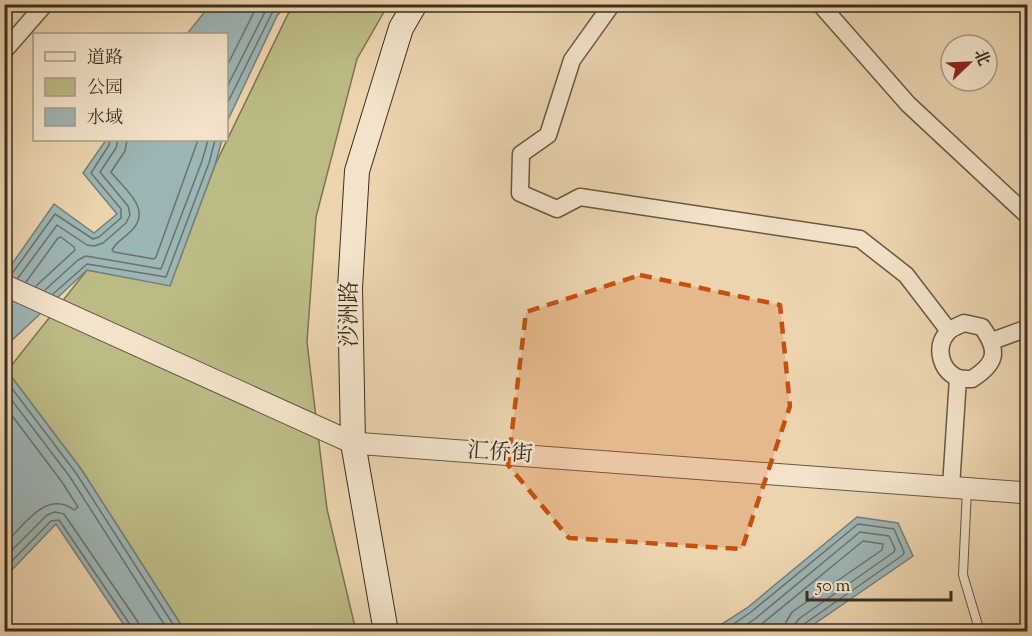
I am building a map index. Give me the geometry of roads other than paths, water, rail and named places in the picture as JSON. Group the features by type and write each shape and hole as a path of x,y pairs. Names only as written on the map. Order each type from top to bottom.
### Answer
{"main road":[{"name":"沙洲路","path":"386,632 353,443 350,288 357,171 400,28 415,4"}],"street":[{"path":"4,51 45,4"},
{"path":"612,4 572,60 548,135 521,154 520,193 557,209 580,197 860,239 906,275 949,331"},
{"path":"820,4 908,104 1028,216"},
{"name":"汇侨街","path":"4,285 353,443 1028,493"},
{"path":"964,323 982,327 992,341 994,351 991,363 972,380 958,378 946,369 940,356 940,343 949,331 964,323"},
{"path":"992,341 1028,328"},
{"path":"958,378 959,488"}],"lane":[{"path":"959,488 963,575 980,632"}],"water":[{"path":"210,5 286,5 277,16 228,120 228,33 188,33"},
{"path":"105,141 222,141 170,286 87,270 9,343 5,357 5,274 54,204 94,233 117,214 83,173"},
{"path":"7,371 81,469 185,631 128,631 56,524 5,577 4,373"},
{"path":"857,517 898,523 913,556 804,631 711,631 747,608"}]}
